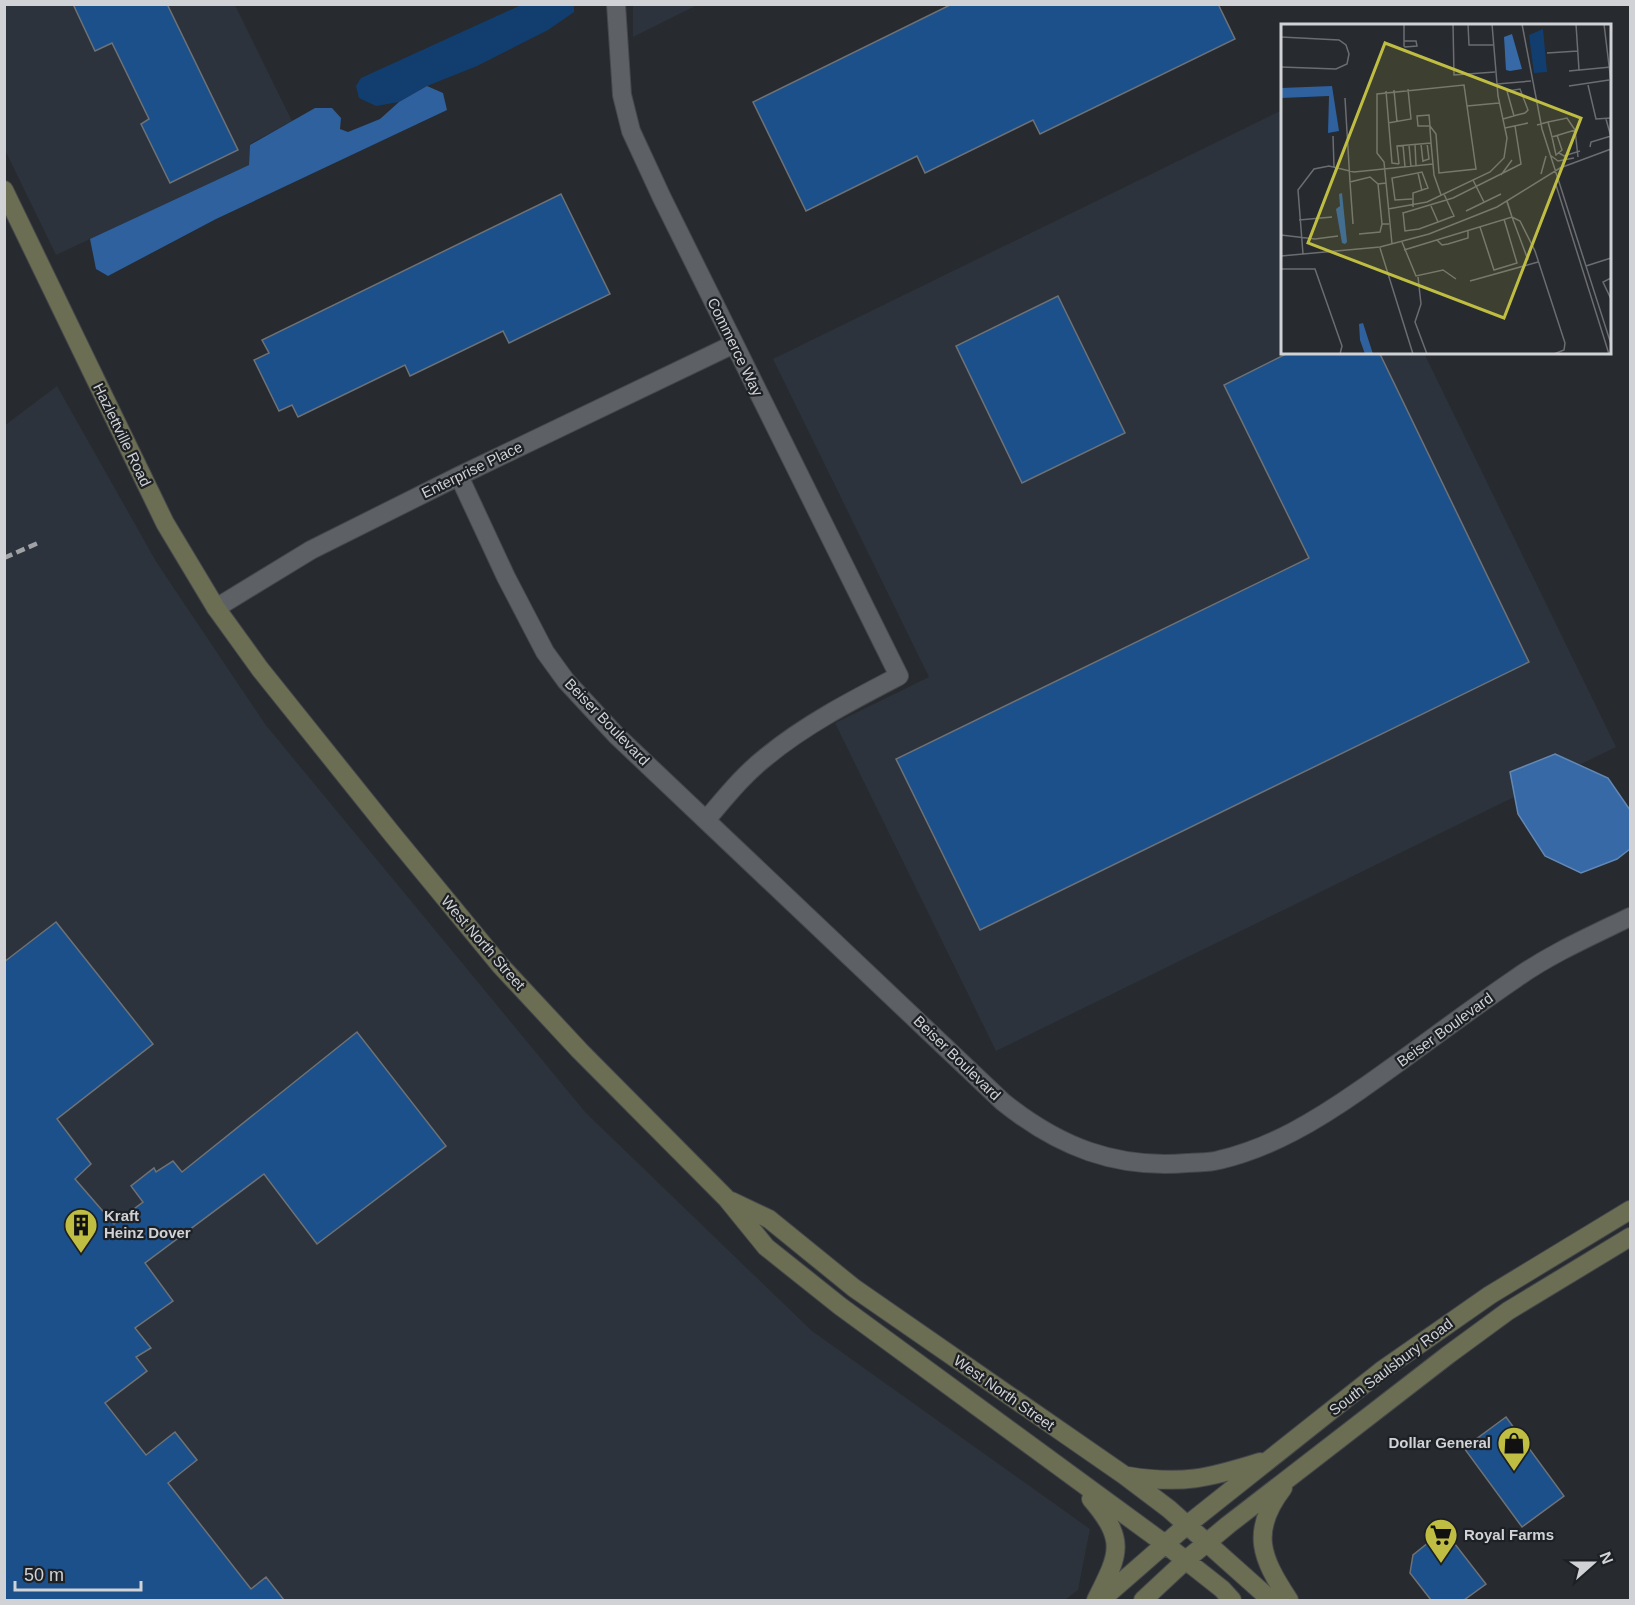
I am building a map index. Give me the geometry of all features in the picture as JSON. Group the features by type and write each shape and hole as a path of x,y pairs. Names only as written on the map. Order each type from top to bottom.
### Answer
{"main road":[{"name":"Hazlettville Road","path":"4,190 165,523 216,608 260,669"},
{"name":"West North Street","path":"260,669 500,965 580,1051 727,1199 766,1247 840,1306 1165,1544 1233,1600"},
{"name":"West North Street","path":"727,1199 770,1220 854,1288 1124,1475 1207,1542 1271,1600"},
{"name":"South Saulsbury Road","path":"1101,1600 1187,1525 1381,1371 1563,1249 1630,1210"},
{"name":"South Saulsbury Road","path":"1143,1600 1207,1542 1448,1354 1508,1311 1630,1237"},
{"path":"1124,1475 1154,1480 1198,1479 1213,1477 1269,1459"},
{"path":"1068,1473 1106,1516 1115,1539 1113,1564 1096,1600"},
{"path":"1289,1600 1269,1570 1265,1558 1263,1529 1270,1508 1293,1475"}],"street":[{"name":"Commerce Way","path":"616,4 622,95 631,131 899,676 792,736 740,780 706,820"},
{"name":"Enterprise Place","path":"216,608 311,550 734,344"},
{"name":"Beiser Boulevard","path":"459,476 506,577 545,652 567,681 616,735 1003,1102 1030,1124 1067,1143 1103,1156 1138,1164 1218,1161 1254,1149 1292,1133 1340,1106 1517,977 1562,951 1630,917"}],"shaded area":[{"path":"633,4 697,5 633,37"},
{"path":"5,5 235,5 292,121 250,144 249,165 56,255 5,150"},
{"path":"521,5 574,5 574,12 548,30 477,66 427,86 399,102 376,106 359,98 356,86 361,78"},
{"path":"427,86 443,93 447,110 216,219 108,276 96,269 90,239 249,165 250,145 315,108 332,108 341,118 340,129 348,132 380,119 399,102"},
{"path":"1281,110 1281,354 1424,354 1616,747 996,1051 835,723 929,677 773,359"},
{"path":"57,386 157,563 265,724 586,1113 812,1331 1090,1529 1078,1590 1065,1600 5,1600 4,426"},
{"path":"1555,754 1608,778 1630,810 1630,849 1617,859 1581,873 1545,856 1518,814 1510,772"}],"building":[{"path":"73,4 167,4 238,150 170,183 141,124 149,119 112,43 95,51"},
{"path":"952,4 1218,4 1235,39 1040,134 1033,120 925,173 917,156 806,211 753,102"},
{"path":"561,194 610,294 509,343 503,331 410,376 405,365 298,417 292,405 279,411 254,360 269,353 262,340"},
{"path":"1058,296 1125,433 1022,483 956,346"},
{"path":"1286,354 1380,354 1529,662 980,930 896,759 1309,558 1224,385"},
{"name":"Kraft Heinz Dover","path":"56,922 153,1044 57,1119 91,1164 75,1179 114,1224 143,1202 131,1186 154,1168 156,1172 173,1161 182,1172 357,1032 446,1146 317,1244 264,1174 145,1263 173,1301 135,1328 151,1348 136,1357 147,1371 105,1403 146,1455 175,1432 197,1460 168,1483 251,1589 266,1577 284,1600 4,1600 4,962"},
{"name":"Dollar General","path":"1506,1417 1564,1496 1522,1527 1464,1448"},
{"name":"Royal Farms","path":"1444,1530 1486,1584 1464,1600 1431,1600 1410,1573 1413,1555"}],"railway":[{"path":"4,558 38,543"}],"place":[{"name":"Kraft Heinz Dover","path":"81,1254"},
{"name":"Dollar General","path":"1514,1472"},
{"name":"Royal Farms","path":"1441,1564"}]}
